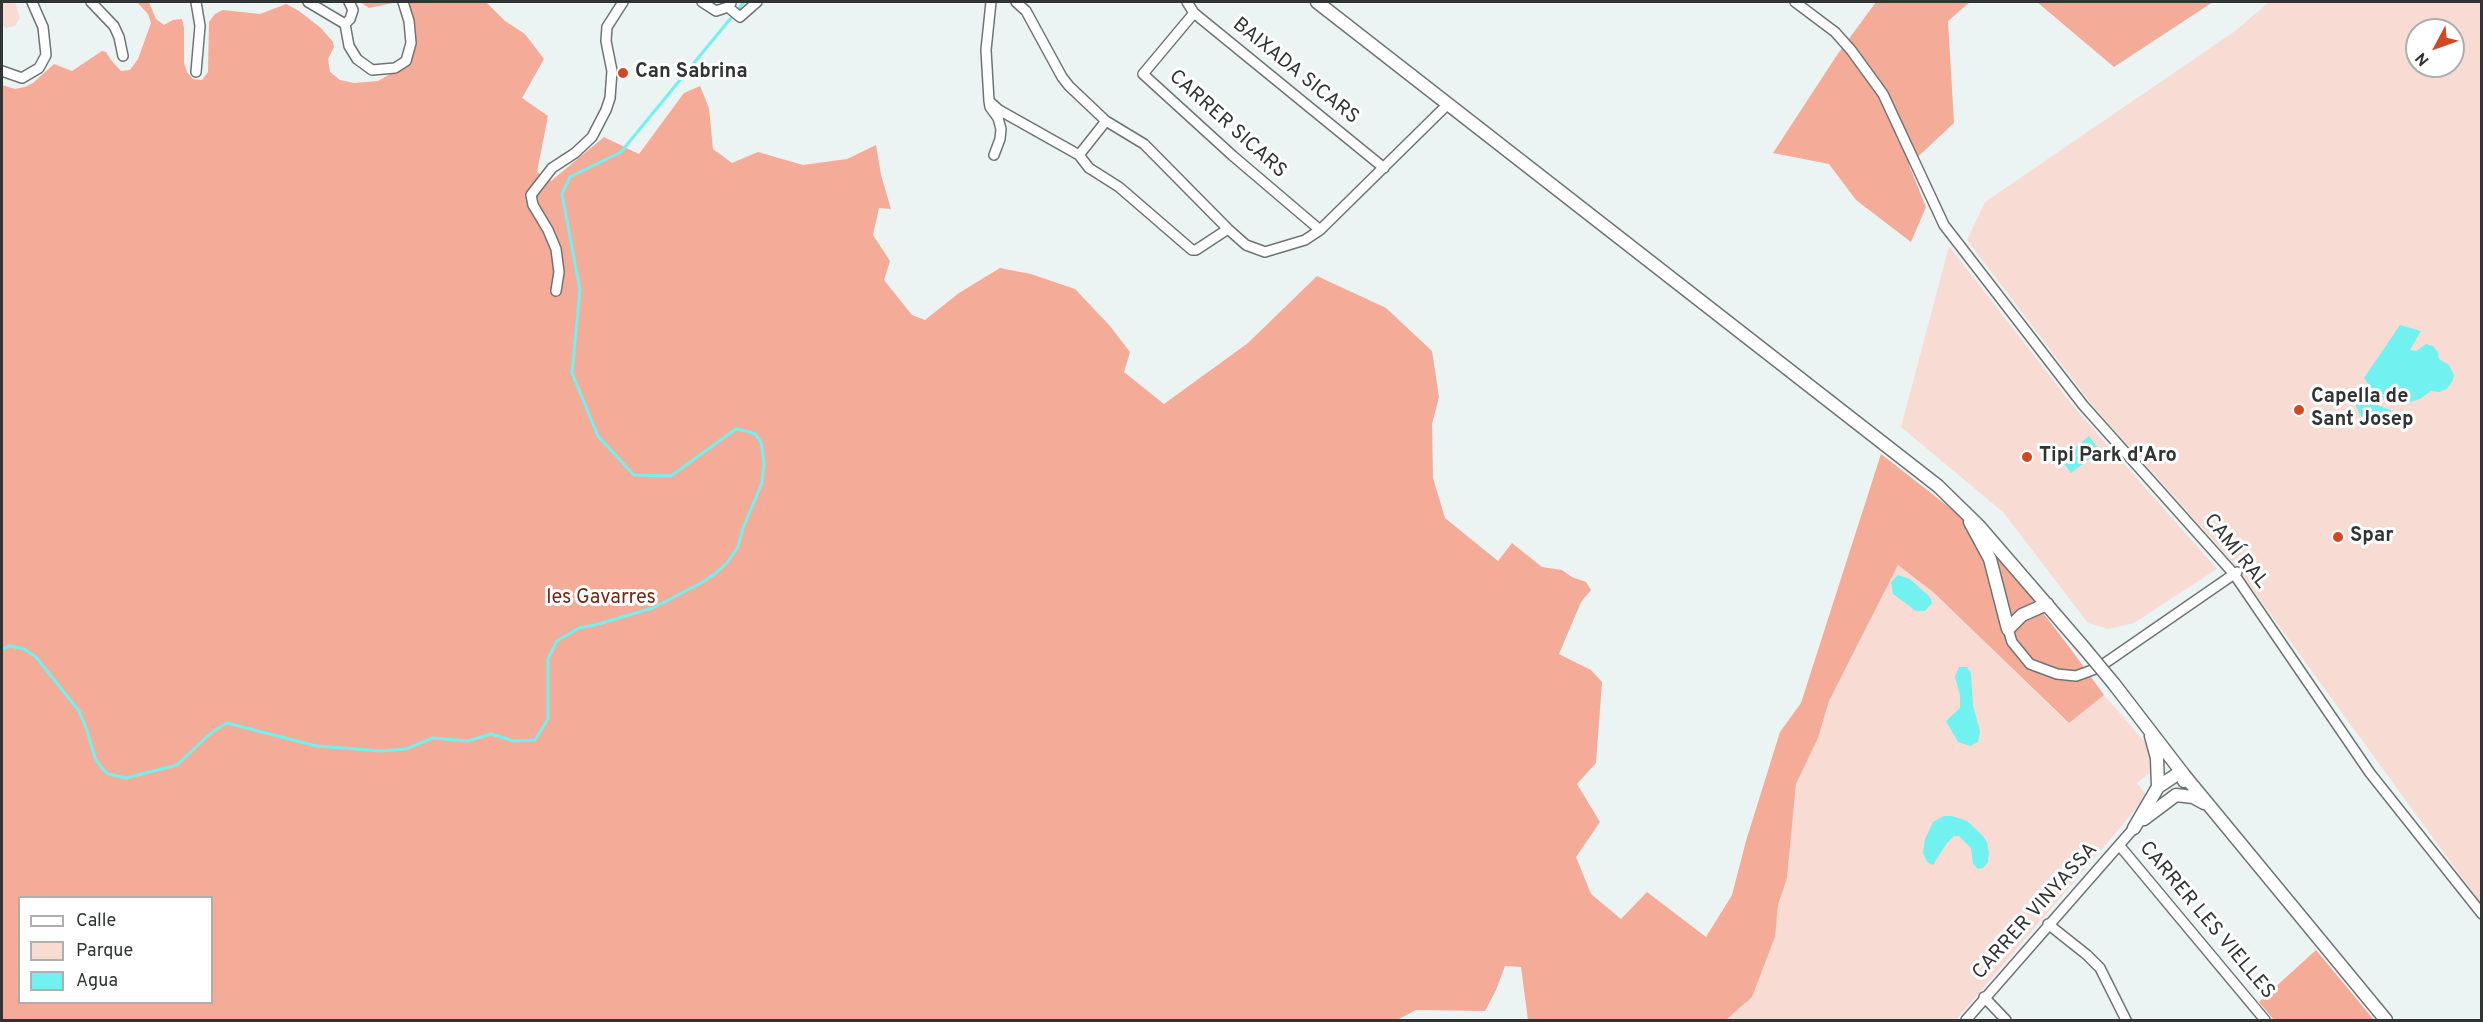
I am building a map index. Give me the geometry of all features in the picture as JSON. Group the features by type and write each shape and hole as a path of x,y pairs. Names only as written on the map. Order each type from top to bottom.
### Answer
{"street":[{"path":"2,71 22,78 39,68 46,56 43,27 32,2"},
{"path":"91,2 114,26 123,56"},
{"path":"196,2 200,26 196,72"},
{"path":"308,2 345,24 349,46 357,60 372,70 395,68 406,61 411,43 409,21 403,2"},
{"path":"345,24 350,19 353,10 349,2"},
{"path":"556,291 559,272 556,249 533,205 531,195 552,168 575,153 592,137 606,110 610,98 612,71 606,41 607,27 623,2"},
{"path":"702,2 716,10 730,6 740,17 757,2"},
{"path":"991,2 987,50 989,101 1001,129 994,155"},
{"path":"1016,2 1026,11 1062,77 1106,121 1144,144 1227,229 1246,245 1265,252 1305,240 1320,230 1448,104"},
{"name":"BAIXADA SICARS","path":"1187,2 1194,13 1384,168"},
{"path":"1317,2 1892,449 1958,504 2085,649 2208,805 2386,1020"},
{"name":"CAMÍ RAL","path":"1795,2 1840,37 1883,94 1944,225 2083,405 2236,573 2370,773 2481,914"},
{"name":"CARRER SICARS","path":"1194,13 1143,74 1233,156 1320,230"},
{"path":"989,101 999,110 1079,155 1089,168 1119,187 1192,250 1196,250 1227,229"},
{"path":"1079,155 1106,121"},
{"path":"1958,504 1990,559 2012,642 2030,664 2056,674 2076,676 2098,668 2236,573"},
{"path":"2008,629 2022,615 2047,604"},
{"path":"2150,732 2157,758 2158,787"},
{"path":"2134,828 2158,787 2176,776 2184,775"},
{"path":"2134,828 2176,795 2184,784 2184,775"},
{"path":"2176,795 2193,797 2208,805"},
{"name":"CARRER VINYASSA","path":"1966,1020 2134,828"},
{"name":"CARRER LES VIELLES","path":"2120,845 2265,1020"},
{"path":"2048,924 2100,968 2126,1020"},
{"path":"1984,997 2006,1020"}],"green space":[{"path":"2,2 15,2 20,18 15,26 6,28 2,24"},
{"name":"les Gavarres","path":"137,2 149,2 156,19 164,25 173,20 182,19 184,63 193,79 202,80 208,72 209,22 215,14 223,10 260,14 286,4 321,28 333,42 334,47 328,59 330,72 340,80 354,83 378,81 408,64 410,12 398,2 486,2 505,21 525,34 544,59 522,98 548,116 537,172 551,181 604,137 639,154 684,93 700,86 709,108 713,149 732,163 758,152 803,165 847,159 876,145 881,175 891,209 879,208 873,235 890,261 884,280 912,315 925,320 959,293 1000,268 1031,274 1075,289 1110,326 1130,352 1124,372 1164,404 1248,343 1317,276 1386,308 1432,351 1439,397 1432,424 1433,478 1445,518 1498,561 1512,543 1542,567 1562,570 1586,582 1591,590 1581,602 1559,654 1591,670 1602,682 1596,763 1577,784 1600,822 1576,857 1591,894 1621,919 1647,892 1706,937 1732,895 1746,841 1780,732 1801,703 1881,454 1954,511 2004,562 2104,695 2069,723 1933,592 1898,565 1829,701 1818,738 1796,784 1787,878 1778,905 1775,937 1752,997 1726,1020 1528,1020 1521,967 1505,966 1485,1011 1416,1010 1397,1020 2,1020 2,85 15,89 25,87 33,83 54,64 72,71 102,51 106,52 121,71 130,70 138,59 151,23 148,14"},
{"path":"360,2 398,2 369,8"},
{"path":"1876,2 1970,2 1948,21 1954,123 1909,165 1926,207 1911,242 1856,200 1829,164 1773,153 1837,55"},
{"path":"2037,2 2213,2 2114,67"},
{"path":"2269,2 2481,2 2481,904 2231,560 2092,405 1967,240 1985,202 2235,31"},
{"name":"Tipi Park d'Aro","path":"1949,246 2074,407 2217,569 2134,623 2108,629 2088,623 2003,512 1901,427"},
{"path":"1898,565 1933,592 2068,723 2104,695 2150,748 2152,771 2137,783 2147,796 1956,1020 1726,1020 1752,997 1775,937 1778,905 1787,878 1796,784 1818,738 1829,701"},
{"path":"2316,950 2374,1020 2274,1020 2259,1002"}],"water":[{"path":"2400,325 2421,331 2410,350 2416,351 2426,344 2433,346 2438,352 2439,359 2449,365 2454,375 2447,389 2439,392 2431,391 2420,399 2404,404 2389,402 2377,396 2364,378"},
{"path":"2359,392 2363,392 2379,406 2391,410 2391,418 2379,423 2361,416 2356,406 2356,397"},
{"path":"2089,436 2100,451 2071,473 2061,459"},
{"path":"1898,575 1910,579 1930,597 1932,603 1925,611 1916,611 1893,594 1891,582"},
{"path":"1959,667 1967,667 1971,673 1973,705 1980,732 1978,742 1970,746 1958,742 1946,721 1960,708 1960,695 1955,677"},
{"path":"1944,816 1967,821 1982,835 1987,842 1989,853 1988,862 1983,868 1978,869 1973,864 1971,848 1959,836 1954,836 1947,843 1933,865 1927,862 1923,853 1925,839 1933,822"}],"waterway":[{"path":"2,649 10,646 24,649 36,657 79,711 95,758 101,767 108,774 126,778 177,765 211,733 227,723 316,746 382,751 406,749 433,738 468,741 491,734 514,741 535,740 548,719 548,659 557,641 579,628 653,608 716,573 727,563 738,547 743,528 762,483 764,462 761,442 755,434 746,431 736,429 671,476 634,475 598,436 572,373 580,290 562,194 570,177 621,152 744,2"}],"place":[{"name":"Can Sabrina","path":"623,73"},
{"name":"Capella de Sant Josep","path":"2299,410"},
{"name":"Tipi Park d'Aro","path":"2027,457"},
{"name":"Spar","path":"2338,537"}]}
